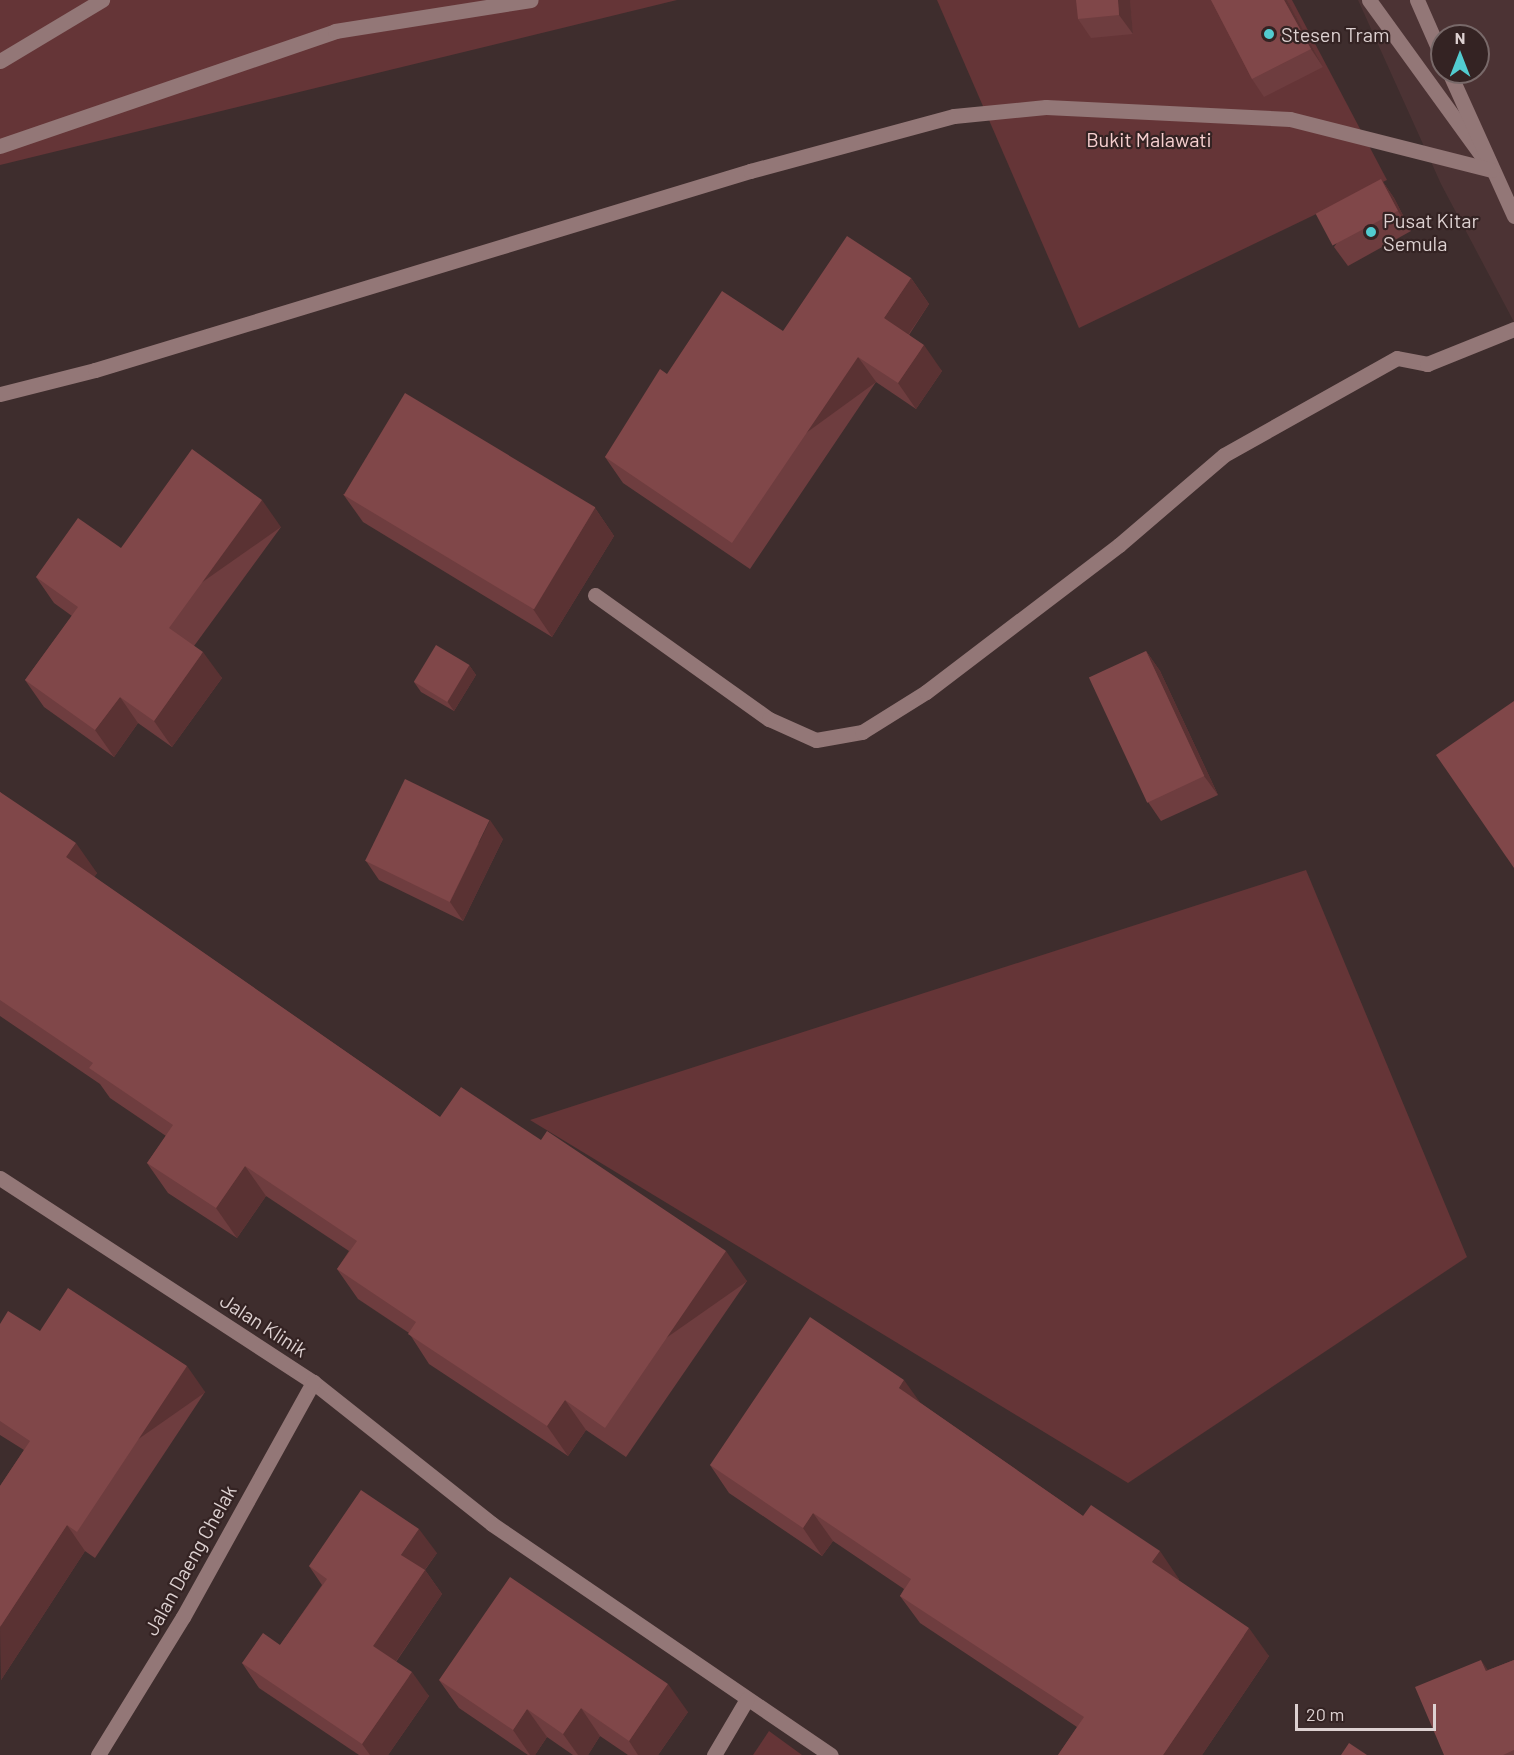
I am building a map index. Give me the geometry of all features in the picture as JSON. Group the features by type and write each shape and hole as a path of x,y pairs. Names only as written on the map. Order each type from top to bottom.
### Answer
{"street":[{"path":"0,61 102,0"},
{"path":"0,146 335,31 531,0"},
{"path":"1369,0 1492,170"},
{"path":"1417,0 1430,30"},
{"path":"1454,84 1514,216"},
{"path":"0,394 106,367 750,171 954,116 1046,107 1290,119 1492,170"},
{"path":"595,595 769,719 816,740 862,732 926,692 1101,559 1224,455 1397,358 1427,364 1514,329"},
{"name":"Jalan Klinik","path":"0,1178 313,1382 492,1524 831,1755"},
{"name":"Jalan Daeng Chelak","path":"98,1755 183,1617 313,1382"},
{"path":"714,1755 747,1699"}],"shaded area":[{"path":"1358,0 1514,0 1514,322 1441,184"}],"green space":[{"path":"0,0 677,0 0,165"},
{"name":"Bukit Malawati","path":"937,0 1292,0 1387,180 1079,328"},
{"path":"1306,870 1467,1257 1128,1483 530,1120"},
{"path":"769,1731 802,1755 753,1755"}],"building":[{"path":"1076,0 1118,0 1119,15 1078,19"},
{"name":"Stesen Tram","path":"1211,0 1284,0 1311,49 1252,79"},
{"path":"1381,179 1398,211 1333,246 1316,214"},
{"path":"847,236 911,278 884,318 924,345 898,383 858,357 732,543 605,457 660,369 667,374 722,291 783,331"},
{"path":"405,393 595,507 534,609 344,495"},
{"path":"192,449 262,500 169,628 203,652 154,721 120,697 95,730 25,680 78,607 36,577 78,518 121,548"},
{"path":"436,645 469,665 447,702 414,682"},
{"path":"1146,651 1204,776 1147,803 1089,678"},
{"path":"1514,701 1514,868 1436,755"},
{"path":"405,779 489,820 450,902 365,861"},
{"path":"0,792 76,843 66,857 440,1117 461,1087 541,1140 547,1131 726,1251 605,1428 565,1400 547,1426 408,1334 416,1322 337,1269 357,1241 245,1166 216,1208 147,1163 173,1125 89,1068 93,1063 0,1000"},
{"path":"68,1288 187,1366 77,1532 67,1525 0,1627 0,1486 30,1441 0,1421 0,1324 8,1311 40,1331"},
{"path":"810,1317 904,1380 899,1388 1083,1516 1091,1505 1160,1551 1152,1562 1249,1628 1163,1755 1058,1755 1084,1717 900,1596 911,1579 813,1513 803,1528 710,1465"},
{"path":"361,1490 419,1529 401,1555 425,1570 373,1646 412,1672 362,1744 242,1663 263,1633 280,1645 327,1579 309,1566"},
{"path":"510,1577 668,1684 629,1741 581,1708 563,1734 527,1709 513,1730 439,1680"},
{"path":"1481,1660 1486,1671 1514,1660 1514,1750 1503,1755 1444,1755 1415,1687"},
{"path":"1349,1743 1367,1755 1341,1755"}],"place":[{"name":"Stesen Tram","path":"1269,34"},
{"name":"Pusat Kitar Semula","path":"1371,232"}]}
